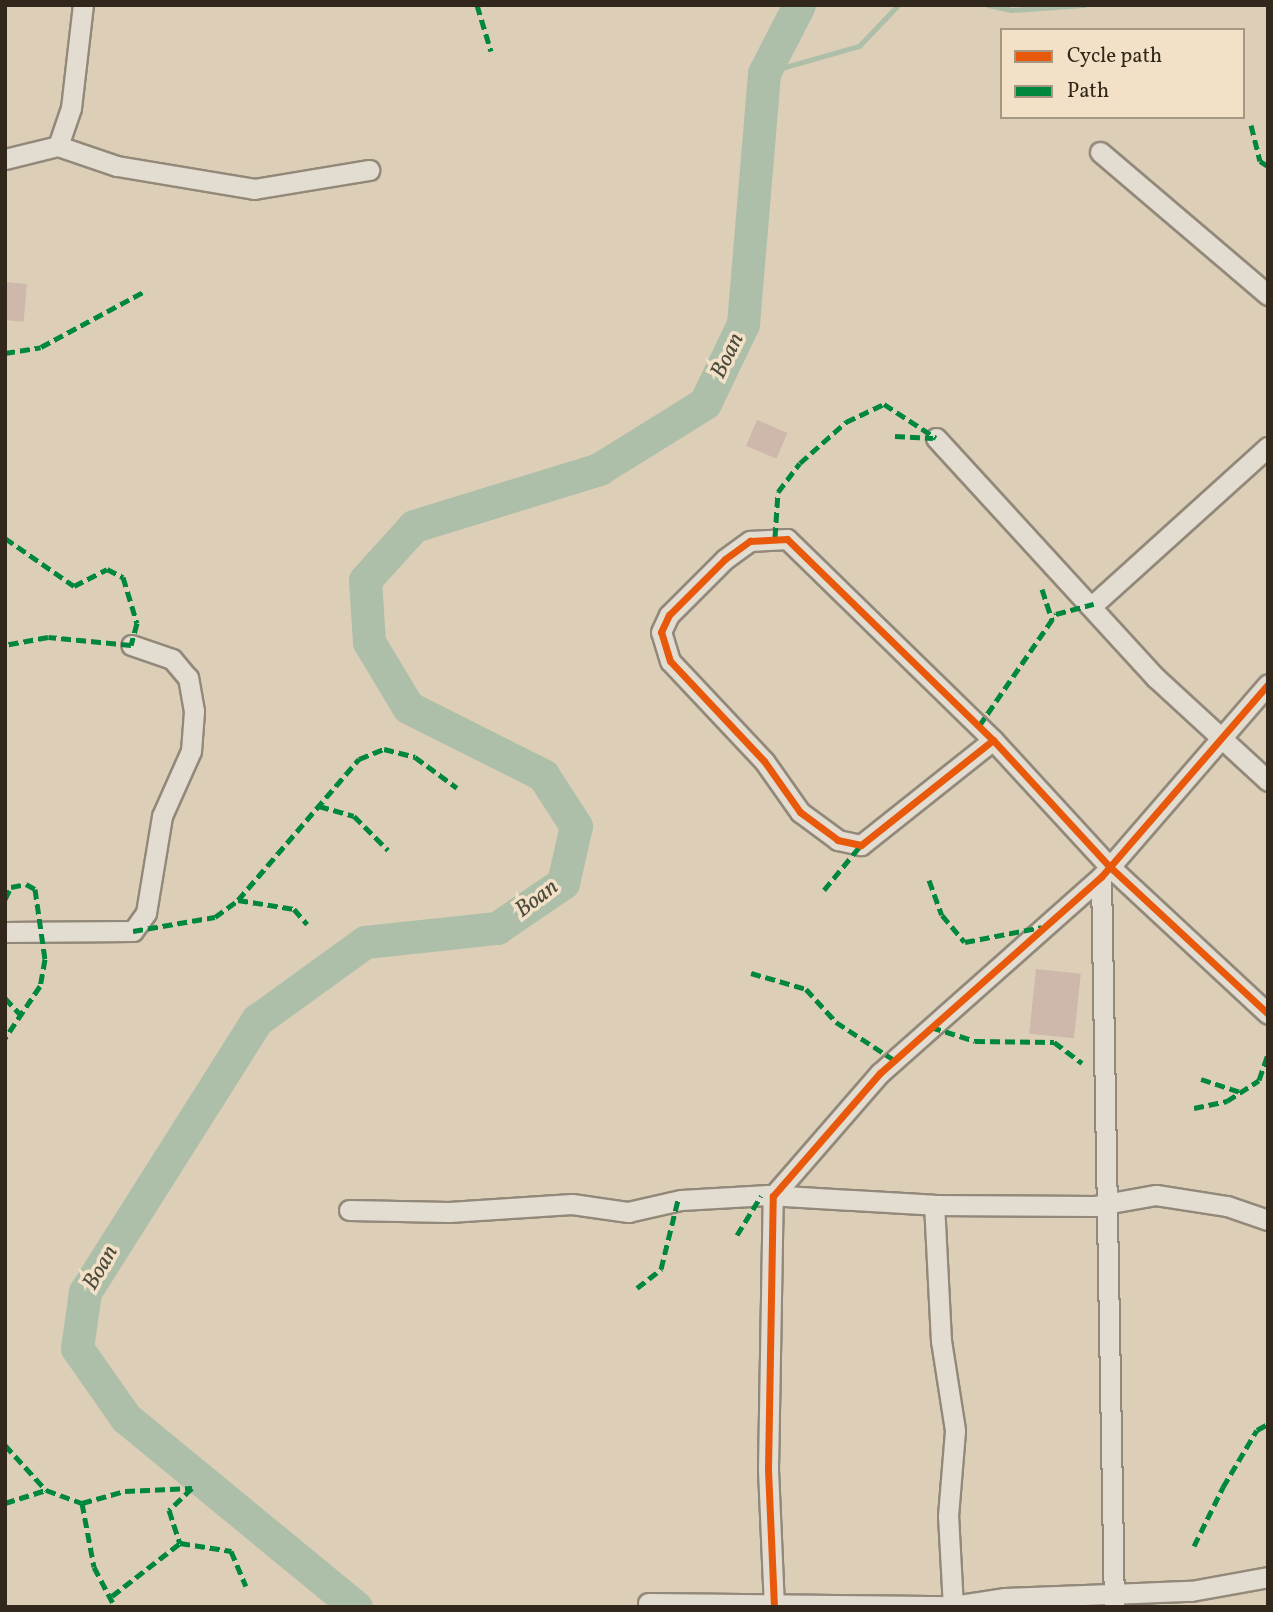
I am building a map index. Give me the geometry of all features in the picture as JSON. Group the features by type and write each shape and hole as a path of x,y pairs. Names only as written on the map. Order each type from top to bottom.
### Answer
{"street":[{"path":"58,146 71,108 83,5"},
{"path":"5,159 58,146 117,166 254,189 369,170"},
{"path":"1100,152 1268,295"},
{"path":"936,438 1222,743 1268,781"},
{"path":"1094,604 1268,447"},
{"path":"993,740 955,766 906,814 861,845 846,842 824,833 800,812 764,761 670,661 661,632 669,615 724,559 750,541 787,539 993,740 1105,871 1268,1014"},
{"path":"5,932 133,931 146,913 163,816 191,751 194,711 188,678 172,659 131,645"},
{"path":"774,1604 768,1469 773,1196 880,1073 1105,871 1222,743 1268,684"},
{"path":"1105,871 1114,1602"},
{"path":"349,1210 449,1212 572,1203 628,1212 681,1200 773,1196 934,1205 1094,1206 1109,1199 1156,1195 1227,1206 1268,1220"},
{"path":"934,1205 941,1341 955,1430 948,1517 953,1606"},
{"path":"648,1603 953,1606 1054,1595 1114,1602 1268,1577"}],"building":[{"path":"5,282 27,284 24,322 5,320"},
{"path":"757,420 787,433 776,459 746,446"},
{"path":"1036,969 1081,974 1074,1038 1029,1034"}],"waterway":[{"name":"Boan","path":"356,1607 126,1418 77,1348 85,1292 257,1020 365,942 497,928 563,883 576,826 543,775 408,707 369,642 365,580 414,526 599,469 705,403 743,324 764,73 799,5"},
{"path":"764,73 859,46 898,5"},
{"path":"988,5 1011,10 1084,5"}],"marked path":[{"path":"477,5 491,51"},
{"path":"1251,125 1260,161 1268,166"},
{"path":"5,353 41,347 147,290"},
{"path":"775,537 778,492 800,463 846,422 884,404 936,438"},
{"path":"895,436 933,438"},
{"path":"5,538 74,586 107,569 123,577 137,623 131,645 48,637 5,645"},
{"path":"1042,589 1052,620"},
{"path":"979,726 1056,614 1094,604"},
{"path":"133,931 215,917 238,900 359,759 384,749 415,757 457,788"},
{"path":"319,806 354,816 388,850"},
{"path":"824,890 861,845"},
{"path":"929,880 942,915 965,942 1042,927"},
{"path":"5,899 11,887 26,884 35,889 45,959 40,986 5,1038"},
{"path":"238,900 294,909 307,924"},
{"path":"751,973 806,989 836,1022 894,1060"},
{"path":"5,998 23,1017"},
{"path":"931,1027 975,1041 1054,1042 1082,1063"},
{"path":"1194,1108 1227,1101 1259,1080 1268,1054"},
{"path":"1201,1079 1240,1092"},
{"path":"737,1235 761,1196"},
{"path":"637,1288 661,1269 678,1200"},
{"path":"1194,1546 1223,1487 1257,1430 1268,1424"},
{"path":"5,1445 46,1490"},
{"path":"192,1488 169,1510 180,1543 231,1551 246,1586"},
{"path":"82,1503 125,1491 192,1488"},
{"path":"5,1503 46,1490 82,1503 94,1567 115,1607"},
{"path":"112,1596 180,1543"}],"cycle path":[{"path":"993,740 861,845 838,840 800,812 764,761 670,661 661,632 669,615 725,559 750,541 787,539 993,740 1109,866 1268,1014"},
{"path":"774,1607 768,1469 773,1196 880,1073 1101,877 1268,684"}]}
